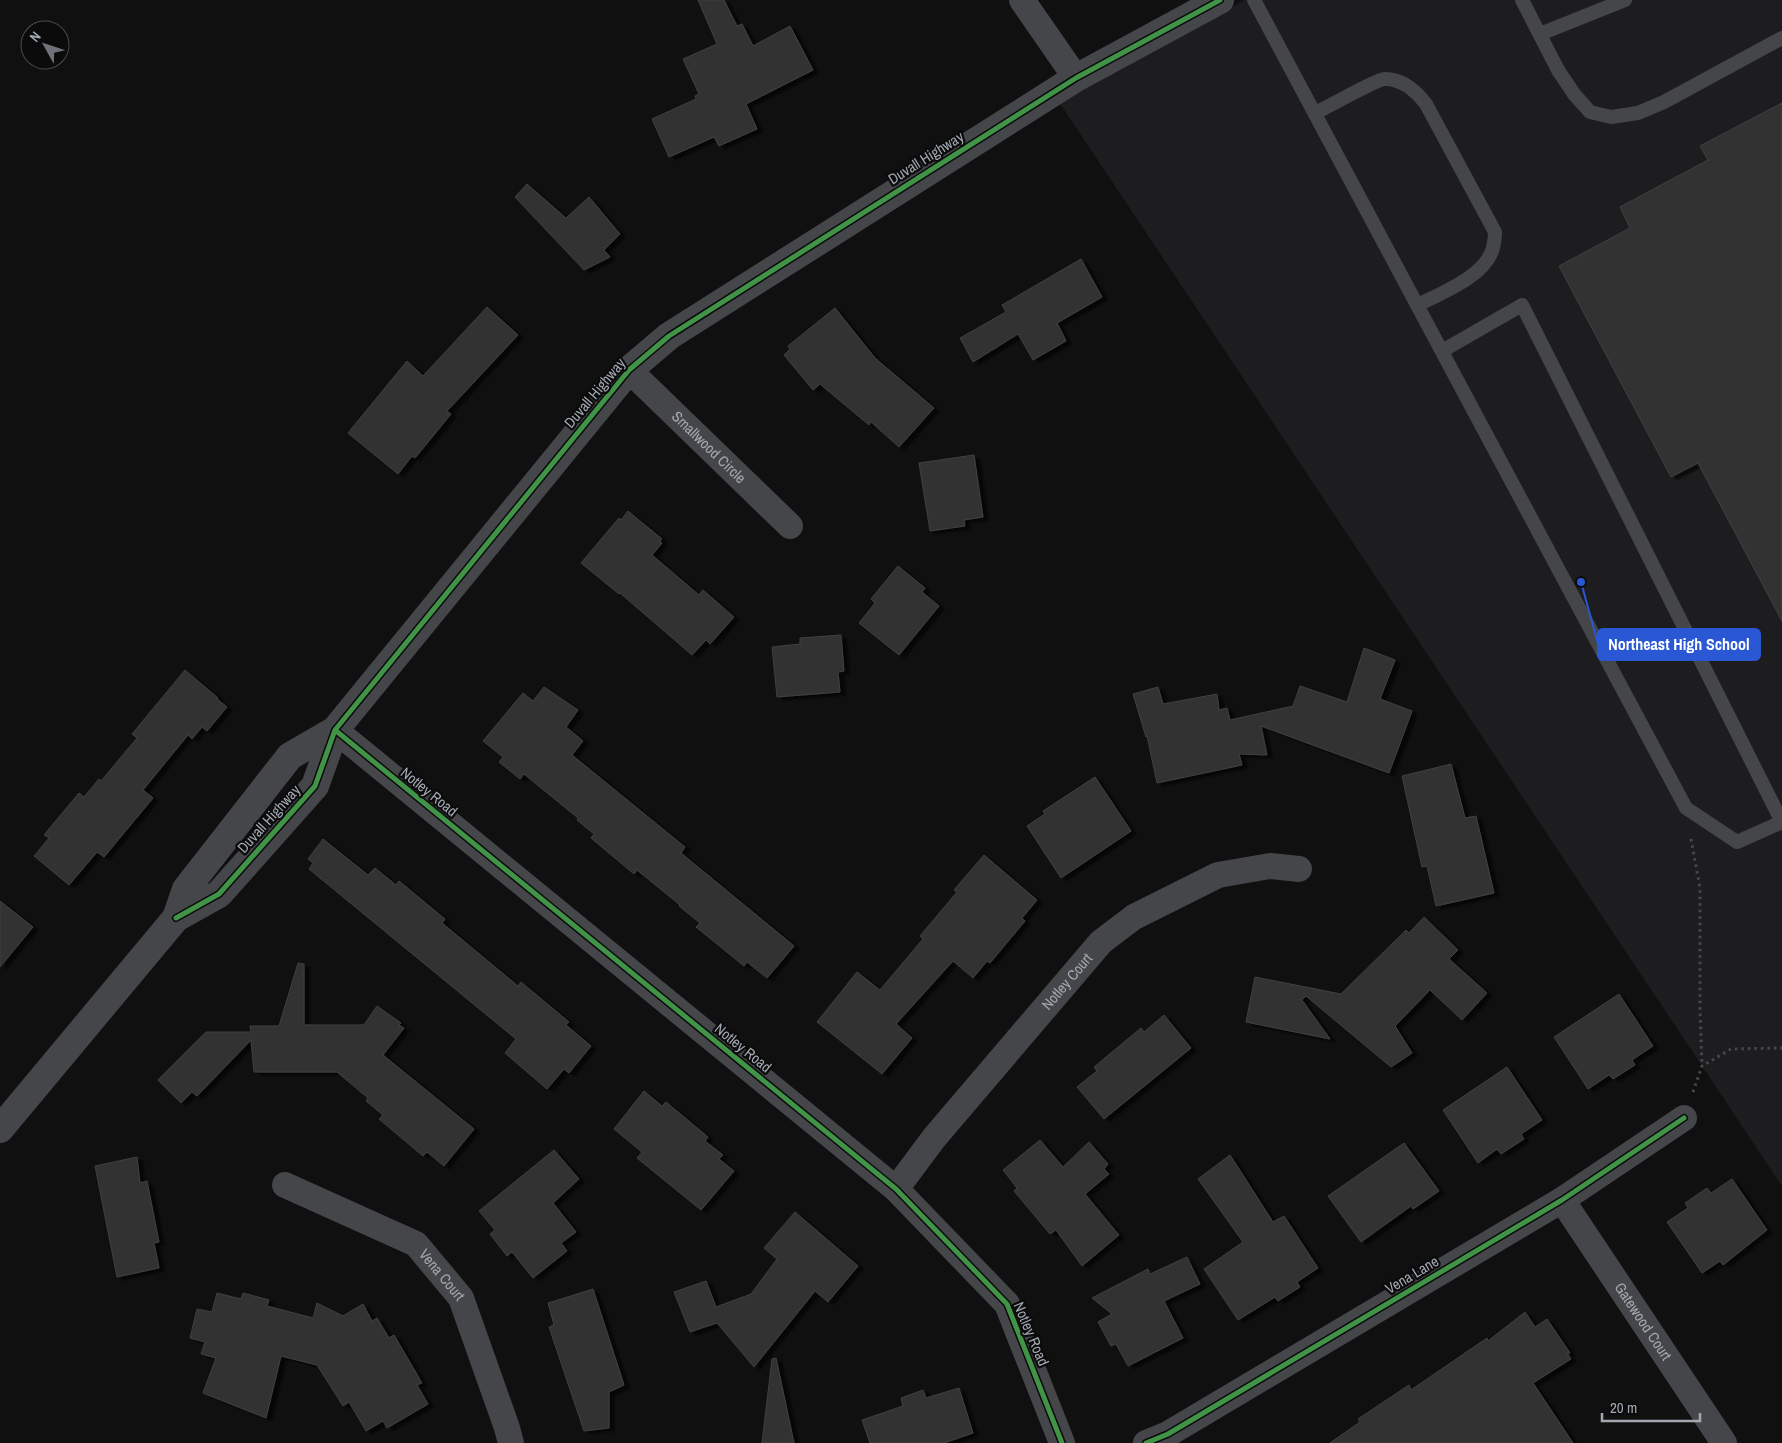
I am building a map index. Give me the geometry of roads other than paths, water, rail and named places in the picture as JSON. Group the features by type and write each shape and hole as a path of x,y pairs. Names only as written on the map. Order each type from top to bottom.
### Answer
{"street":[{"path":"1022,0 1076,78"},
{"name":"Duvall Highway","path":"176,918 219,894 315,786 335,730 629,370 669,336 1076,78 1220,0"},
{"name":"Smallwood Circle","path":"629,370 790,526"},
{"name":"Duvall Highway","path":"0,1129 176,918 186,889 290,756 335,730"},
{"name":"Notley Road","path":"335,730 896,1189 1007,1304 1062,1443"},
{"name":"Notley Court","path":"896,1189 934,1138 1101,942 1134,917 1218,875 1270,866 1299,869"},
{"name":"Vena Lane","path":"1146,1443 1168,1434 1562,1200 1684,1118"},
{"name":"Vena Court","path":"285,1185 416,1244 461,1298 508,1428 511,1443"},
{"name":"Gatewood Court","path":"1562,1200 1724,1443"}],"lane":[{"path":"1254,0 1686,808 1737,842 1782,822 1522,305 1442,351"},
{"path":"1522,0 1558,70 1574,94 1590,112 1611,117 1638,113 1664,102 1782,38"},
{"path":"1540,34 1626,0"},
{"path":"1315,113 1383,78 1399,82 1415,90 1426,104 1491,224 1495,232 1493,249 1485,262 1470,277 1418,305"}],"place":[{"name":"Northeast High School","path":"1581,582"}]}
